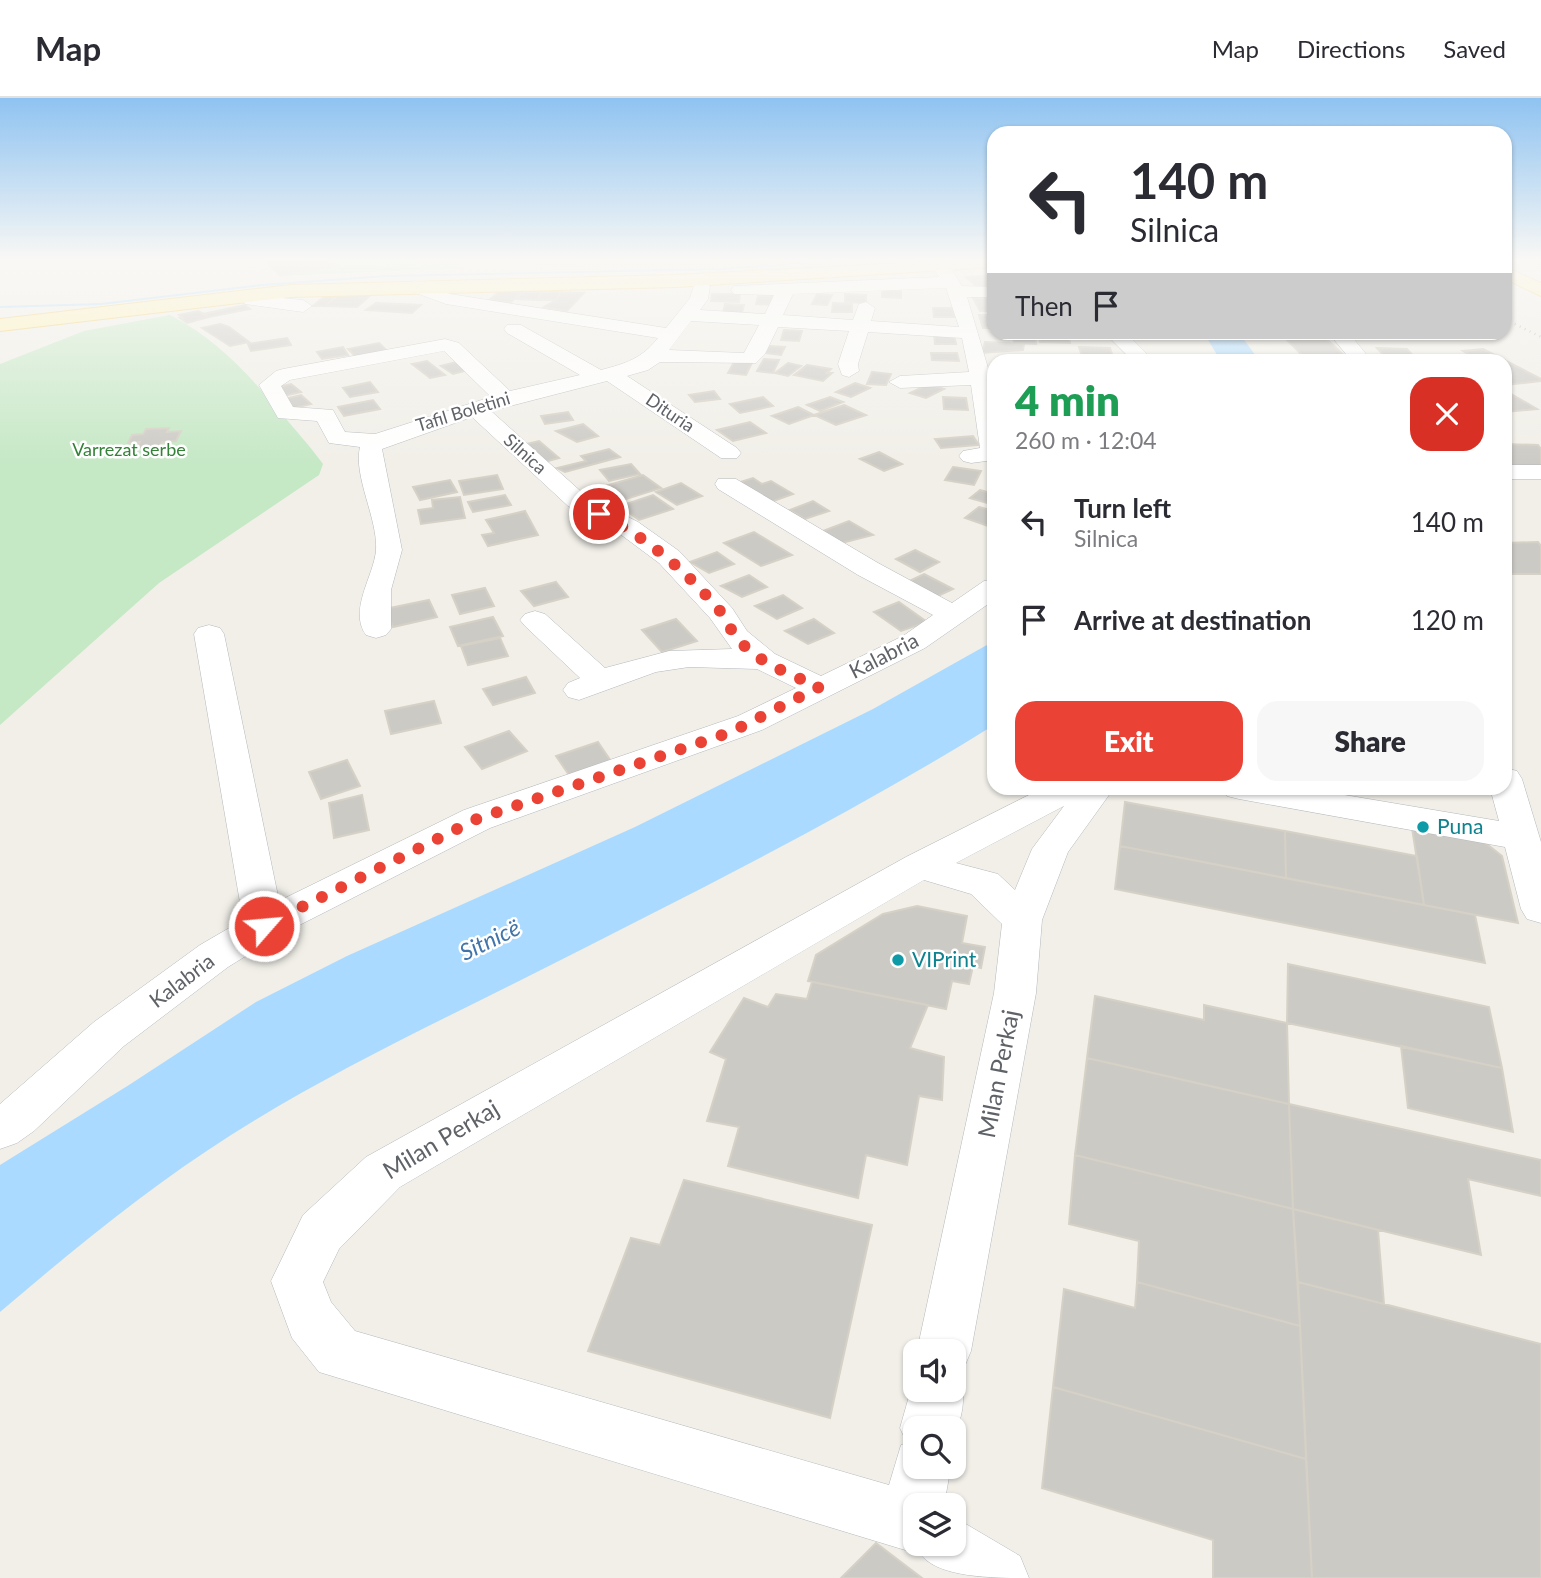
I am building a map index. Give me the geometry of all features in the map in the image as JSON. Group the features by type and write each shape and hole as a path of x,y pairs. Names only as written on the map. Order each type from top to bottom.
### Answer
{"main road":[{"path":"0,339 49,327"}],"street":[{"path":"626,327 670,334"},
{"name":"Tafil Boletini","path":"376,441 506,399 641,366 653,356 676,327"},
{"path":"653,356 749,359 768,327"},
{"path":"845,327 969,333"},
{"path":"967,327 981,378 987,419"},
{"path":"849,371 859,328"},
{"name":"Dituria","path":"514,329 605,376 729,453"},
{"path":"1122,340 1137,354"},
{"path":"1344,340 1356,354"},
{"path":"376,441 337,438 325,415 286,413 270,385 283,375 445,345 452,347 506,399"},
{"path":"900,382 981,378"},
{"name":"Silnica","path":"475,408 577,501 629,528 670,557 722,614 736,638 764,661 819,687"},
{"path":"376,441 370,449 389,550 377,590 376,629"},
{"path":"971,456 987,454"},
{"path":"1512,472 1541,472"},
{"path":"727,484 876,573 954,615"},
{"name":"Kalabria","path":"0,1129 18,1117 109,1034 214,957 264,926 477,819 731,732 914,642 987,592"},
{"name":"Silnica","path":"535,620 590,685 648,662 685,656 720,656 764,661"},
{"path":"209,634 264,926"},
{"name":"Milan Perkaj","path":"903,1508 338,1353 312,1319 297,1281 321,1232 383,1172 919,866 1056,795"},
{"name":"Milan Perkaj","path":"946,1339 1015,993 1022,920 1051,849 1091,795"},
{"path":"1279,795 1520,837"},
{"path":"1509,795 1541,909"},
{"path":"919,866 984,884 1022,920"},
{"name":"Milan Perkaj","path":"966,1550 998,1578"}],"green space":[{"name":"Varrezat serbe","path":"105,327 190,327 231,358 323,464 319,475 159,583 0,725 0,364 84,331"}],"water":[{"path":"1208,340 1244,340 1255,354 1216,354"},
{"name":"Sitnicë","path":"987,645 987,729 880,793 762,857 375,1053 266,1113 141,1197 0,1312 0,1165 256,1002 347,956 635,827 873,709"}],"building":[{"path":"229,327 249,342 230,346 202,328"},
{"path":"784,330 802,331 799,341 781,340"},
{"path":"934,334 954,335 956,344 935,344"},
{"path":"287,338 291,345 251,351 248,344"},
{"path":"1013,340 1036,340 1036,344 1014,343"},
{"path":"1069,340 1070,343 1040,342"},
{"path":"1287,340 1328,340 1343,354 1301,354"},
{"path":"985,342 1024,344 1023,350 982,353"},
{"path":"379,343 388,352 357,358 348,349"},
{"path":"769,346 785,347 781,355 765,353"},
{"path":"343,347 348,355 322,359 317,352"},
{"path":"1079,347 1110,348 1112,354 1081,354"},
{"path":"1377,348 1407,349 1412,354 1382,354"},
{"path":"1483,349 1493,354 1468,354 1463,351"},
{"path":"931,353 957,353 959,361 932,360"},
{"path":"764,359 779,360 773,373 757,371"},
{"path":"427,361 445,375 430,378 412,364"},
{"path":"456,362 468,370 453,374 441,366"},
{"path":"734,362 752,363 746,375 728,373"},
{"path":"788,363 801,366 788,376 775,373"},
{"path":"1512,364 1541,379 1512,384"},
{"path":"807,365 831,369 827,373 832,373 823,381 794,375"},
{"path":"872,372 891,374 886,385 867,384"},
{"path":"370,382 378,392 350,397 343,388"},
{"path":"855,383 870,388 851,397 836,392"},
{"path":"291,384 301,392 284,396 274,388"},
{"path":"929,384 944,389 926,398 910,393"},
{"path":"714,391 720,399 695,402 689,395"},
{"path":"1512,394 1537,409 1512,411"},
{"path":"301,395 311,404 294,408 284,399"},
{"path":"763,397 773,406 740,413 730,404"},
{"path":"830,397 843,402 820,411 807,405"},
{"path":"943,397 966,398 968,410 944,409"},
{"path":"373,400 380,409 344,416 338,407"},
{"path":"844,405 866,415 836,425 814,415"},
{"path":"798,407 814,415 789,424 772,416"},
{"path":"568,412 573,420 545,424 541,416"},
{"path":"750,422 766,433 733,441 717,430"},
{"path":"583,424 598,436 577,442 556,431"},
{"path":"169,428 167,432 181,431 176,441 162,442 159,448 136,449 140,442 128,443 132,435 143,434 146,429"},
{"path":"973,436 979,445 941,448 935,439"},
{"path":"539,441 559,458 541,463 522,445"},
{"path":"1512,444 1538,445 1541,449 1541,467 1512,465"},
{"path":"609,449 620,457 565,472 557,468 586,461 581,456"},
{"path":"879,452 902,464 884,471 860,459"},
{"path":"631,464 640,474 609,481 600,470"},
{"path":"953,467 981,471 974,485 945,480"},
{"path":"497,475 503,489 464,495 459,481"},
{"path":"643,475 661,488 620,501 602,487"},
{"path":"753,478 762,484 771,481 793,494 768,503 737,483"},
{"path":"450,480 457,492 420,500 413,487"},
{"path":"681,483 702,496 677,505 656,492"},
{"path":"980,490 987,492 987,503 970,498"},
{"path":"505,495 511,505 473,512 468,502"},
{"path":"653,495 673,509 639,520 620,506"},
{"path":"460,497 465,518 421,524 418,510 433,508 432,500"},
{"path":"813,501 829,511 805,519 790,510"},
{"path":"979,507 987,509 987,526 965,518"},
{"path":"525,511 538,535 488,546 482,535 494,533 486,520"},
{"path":"849,521 873,535 842,543 823,531"},
{"path":"754,532 792,555 761,566 724,543"},
{"path":"1538,542 1541,546 1541,574 1512,574 1512,543"},
{"path":"915,550 939,562 920,572 896,559"},
{"path":"717,552 734,564 709,573 690,562"},
{"path":"924,574 953,589 934,598 905,583"},
{"path":"749,575 767,587 742,597 721,586"},
{"path":"556,582 568,597 534,606 521,591"},
{"path":"485,588 494,606 460,614 452,595"},
{"path":"783,595 802,608 777,619 755,606"},
{"path":"429,600 437,617 393,627 385,609"},
{"path":"899,602 927,622 901,631 874,612"},
{"path":"493,617 503,636 458,646 450,627"},
{"path":"676,619 697,641 662,652 642,630"},
{"path":"814,619 834,633 808,644 785,631"},
{"path":"500,638 508,656 468,665 461,646"},
{"path":"526,677 535,693 493,705 483,689"},
{"path":"434,701 441,723 391,734 385,711"},
{"path":"509,731 527,751 482,769 465,747"},
{"path":"598,742 617,770 571,778 556,756"},
{"path":"347,760 360,786 321,799 309,772"},
{"path":"362,795 369,830 334,838 329,803"},
{"path":"1125,802 1285,831 1286,878 1120,846"},
{"path":"1412,828 1483,841 1502,856 1518,923 1424,905"},
{"path":"1285,831 1417,856 1424,905 1286,878"},
{"path":"1120,846 1475,915 1485,963 1115,889"},
{"name":"VIPrint","path":"917,906 967,916 962,943 985,947 981,968 973,966 969,984 952,981 946,1009 808,981 816,955 883,914"},
{"path":"1288,964 1489,1007 1502,1068 1287,1023"},
{"path":"812,982 928,1005 910,1048 944,1057 942,1100 919,1096 907,1165 866,1155 858,1198 728,1166 739,1127 707,1121 726,1059 710,1052 744,998 768,1007 776,994 807,999"},
{"path":"1095,996 1204,1020 1204,1005 1287,1023 1289,1104 1087,1058"},
{"path":"1401,1046 1502,1068 1513,1132 1408,1108"},
{"path":"1087,1058 1289,1104 1293,1209 1075,1155"},
{"path":"1289,1104 1541,1160 1541,1196 1468,1179 1481,1255 1293,1209"},
{"path":"1075,1155 1293,1209 1300,1326 1137,1282 1139,1241 1069,1224"},
{"path":"684,1180 872,1225 830,1418 588,1351 631,1238 660,1245"},
{"path":"1293,1209 1378,1230 1384,1304 1298,1282"},
{"path":"1137,1282 1300,1326 1306,1459 1053,1387 1064,1289 1135,1308"},
{"path":"1298,1282 1541,1344 1541,1578 1312,1578"},
{"path":"1053,1387 1306,1459 1312,1578 1213,1578 1213,1540 1042,1488"},
{"path":"876,1543 922,1578 841,1578"}],"railway":[{"path":"1521,327 1541,337"}],"place":[{"name":"Puna","path":"1423,827"},
{"name":"VIPrint","path":"898,960"}],"route":[{"path":"264,926 477,819 731,732 819,687 764,661 736,638 722,614 670,557 629,528 599,514"}]}
